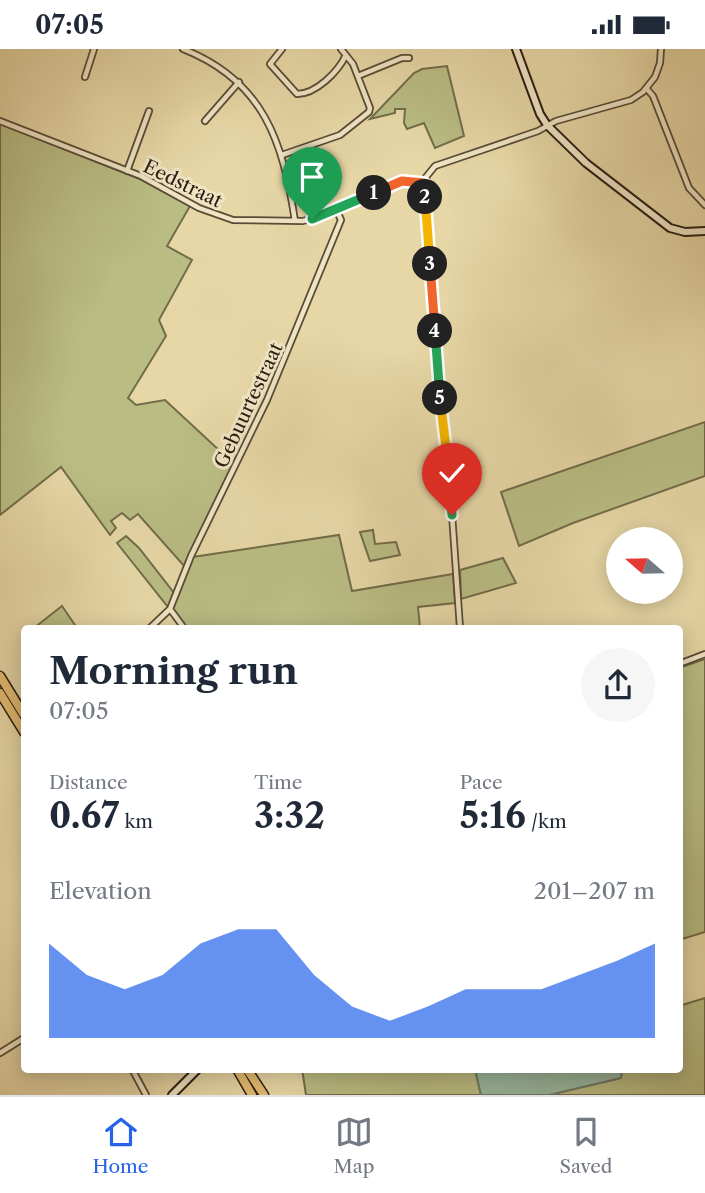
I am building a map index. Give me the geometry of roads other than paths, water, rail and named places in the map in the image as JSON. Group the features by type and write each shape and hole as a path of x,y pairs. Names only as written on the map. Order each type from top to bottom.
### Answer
{"highway":[{"path":"0,676 21,710"},
{"path":"0,693 21,727"},
{"path":"239,1073 252,1095"},
{"path":"250,1073 264,1095"}],"street":[{"path":"85,77 94,49"},
{"path":"183,49 203,57 239,82 263,114 274,132 282,155 295,221"},
{"path":"203,57 208,49"},
{"path":"282,49 270,64 297,94 308,93 317,88 343,63 347,55"},
{"path":"282,155 340,135 365,116 370,108 358,76 341,49"},
{"path":"516,49 540,114 547,125 586,163 670,228 685,232 705,231"},
{"path":"460,625 424,183 435,166 538,131 547,125 631,100 647,89 657,73 661,49"},
{"path":"358,76 402,58 409,58"},
{"path":"205,121 239,82"},
{"path":"647,89 653,96 689,188 705,205"},
{"path":"127,171 149,111"},
{"name":"Eedstraat","path":"0,121 158,184 199,208 225,219 312,219 402,181 424,183"},
{"name":"Gebuurtestraat","path":"153,625 170,609 191,556 282,368 341,220 336,209"},
{"path":"170,609 182,625"},
{"path":"683,662 705,654"},
{"path":"0,1053 21,1040"},
{"path":"134,1073 146,1095"},
{"path":"172,1095 194,1073"}]}
